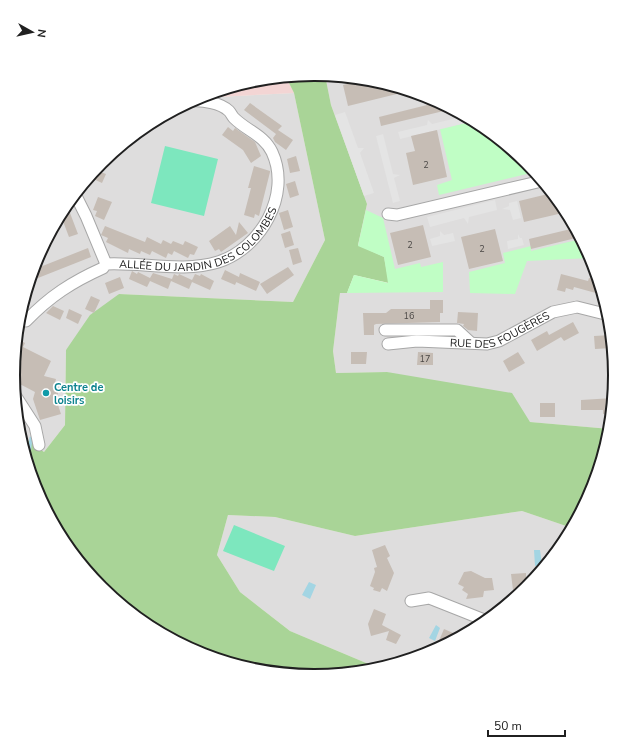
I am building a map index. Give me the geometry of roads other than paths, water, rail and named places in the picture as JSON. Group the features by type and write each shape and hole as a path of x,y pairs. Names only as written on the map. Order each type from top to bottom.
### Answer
{"street":[{"name":"ALLÉE DU JARDIN DES COLOMBES","path":"26,319 50,298 75,280 103,268 106,264 202,266 218,262 231,256 255,237 266,224 274,207 277,187 277,167 272,152 264,140 235,118 229,111 220,105 202,102"},
{"path":"388,214 397,215 536,182"},
{"name":"ALLÉE DU JARDIN DES COLOMBES","path":"78,200 106,264"},
{"name":"RUE DES FOUGÈRES","path":"388,344 417,341 470,342 487,344 499,341 553,312 577,307 601,313"},
{"path":"385,330 457,330 470,342"},
{"path":"22,406 35,426 39,445"},
{"path":"411,601 429,598 479,618"}],"water":[{"path":"534,550 540,550 541,561 538,566 535,566"},
{"path":"309,582 316,585 310,599 302,595"},
{"path":"436,625 440,628 435,641 429,638"}],"waterway":[{"path":"30,449 31,438"}],"place":[{"name":"Centre de loisirs","path":"46,393"}]}
